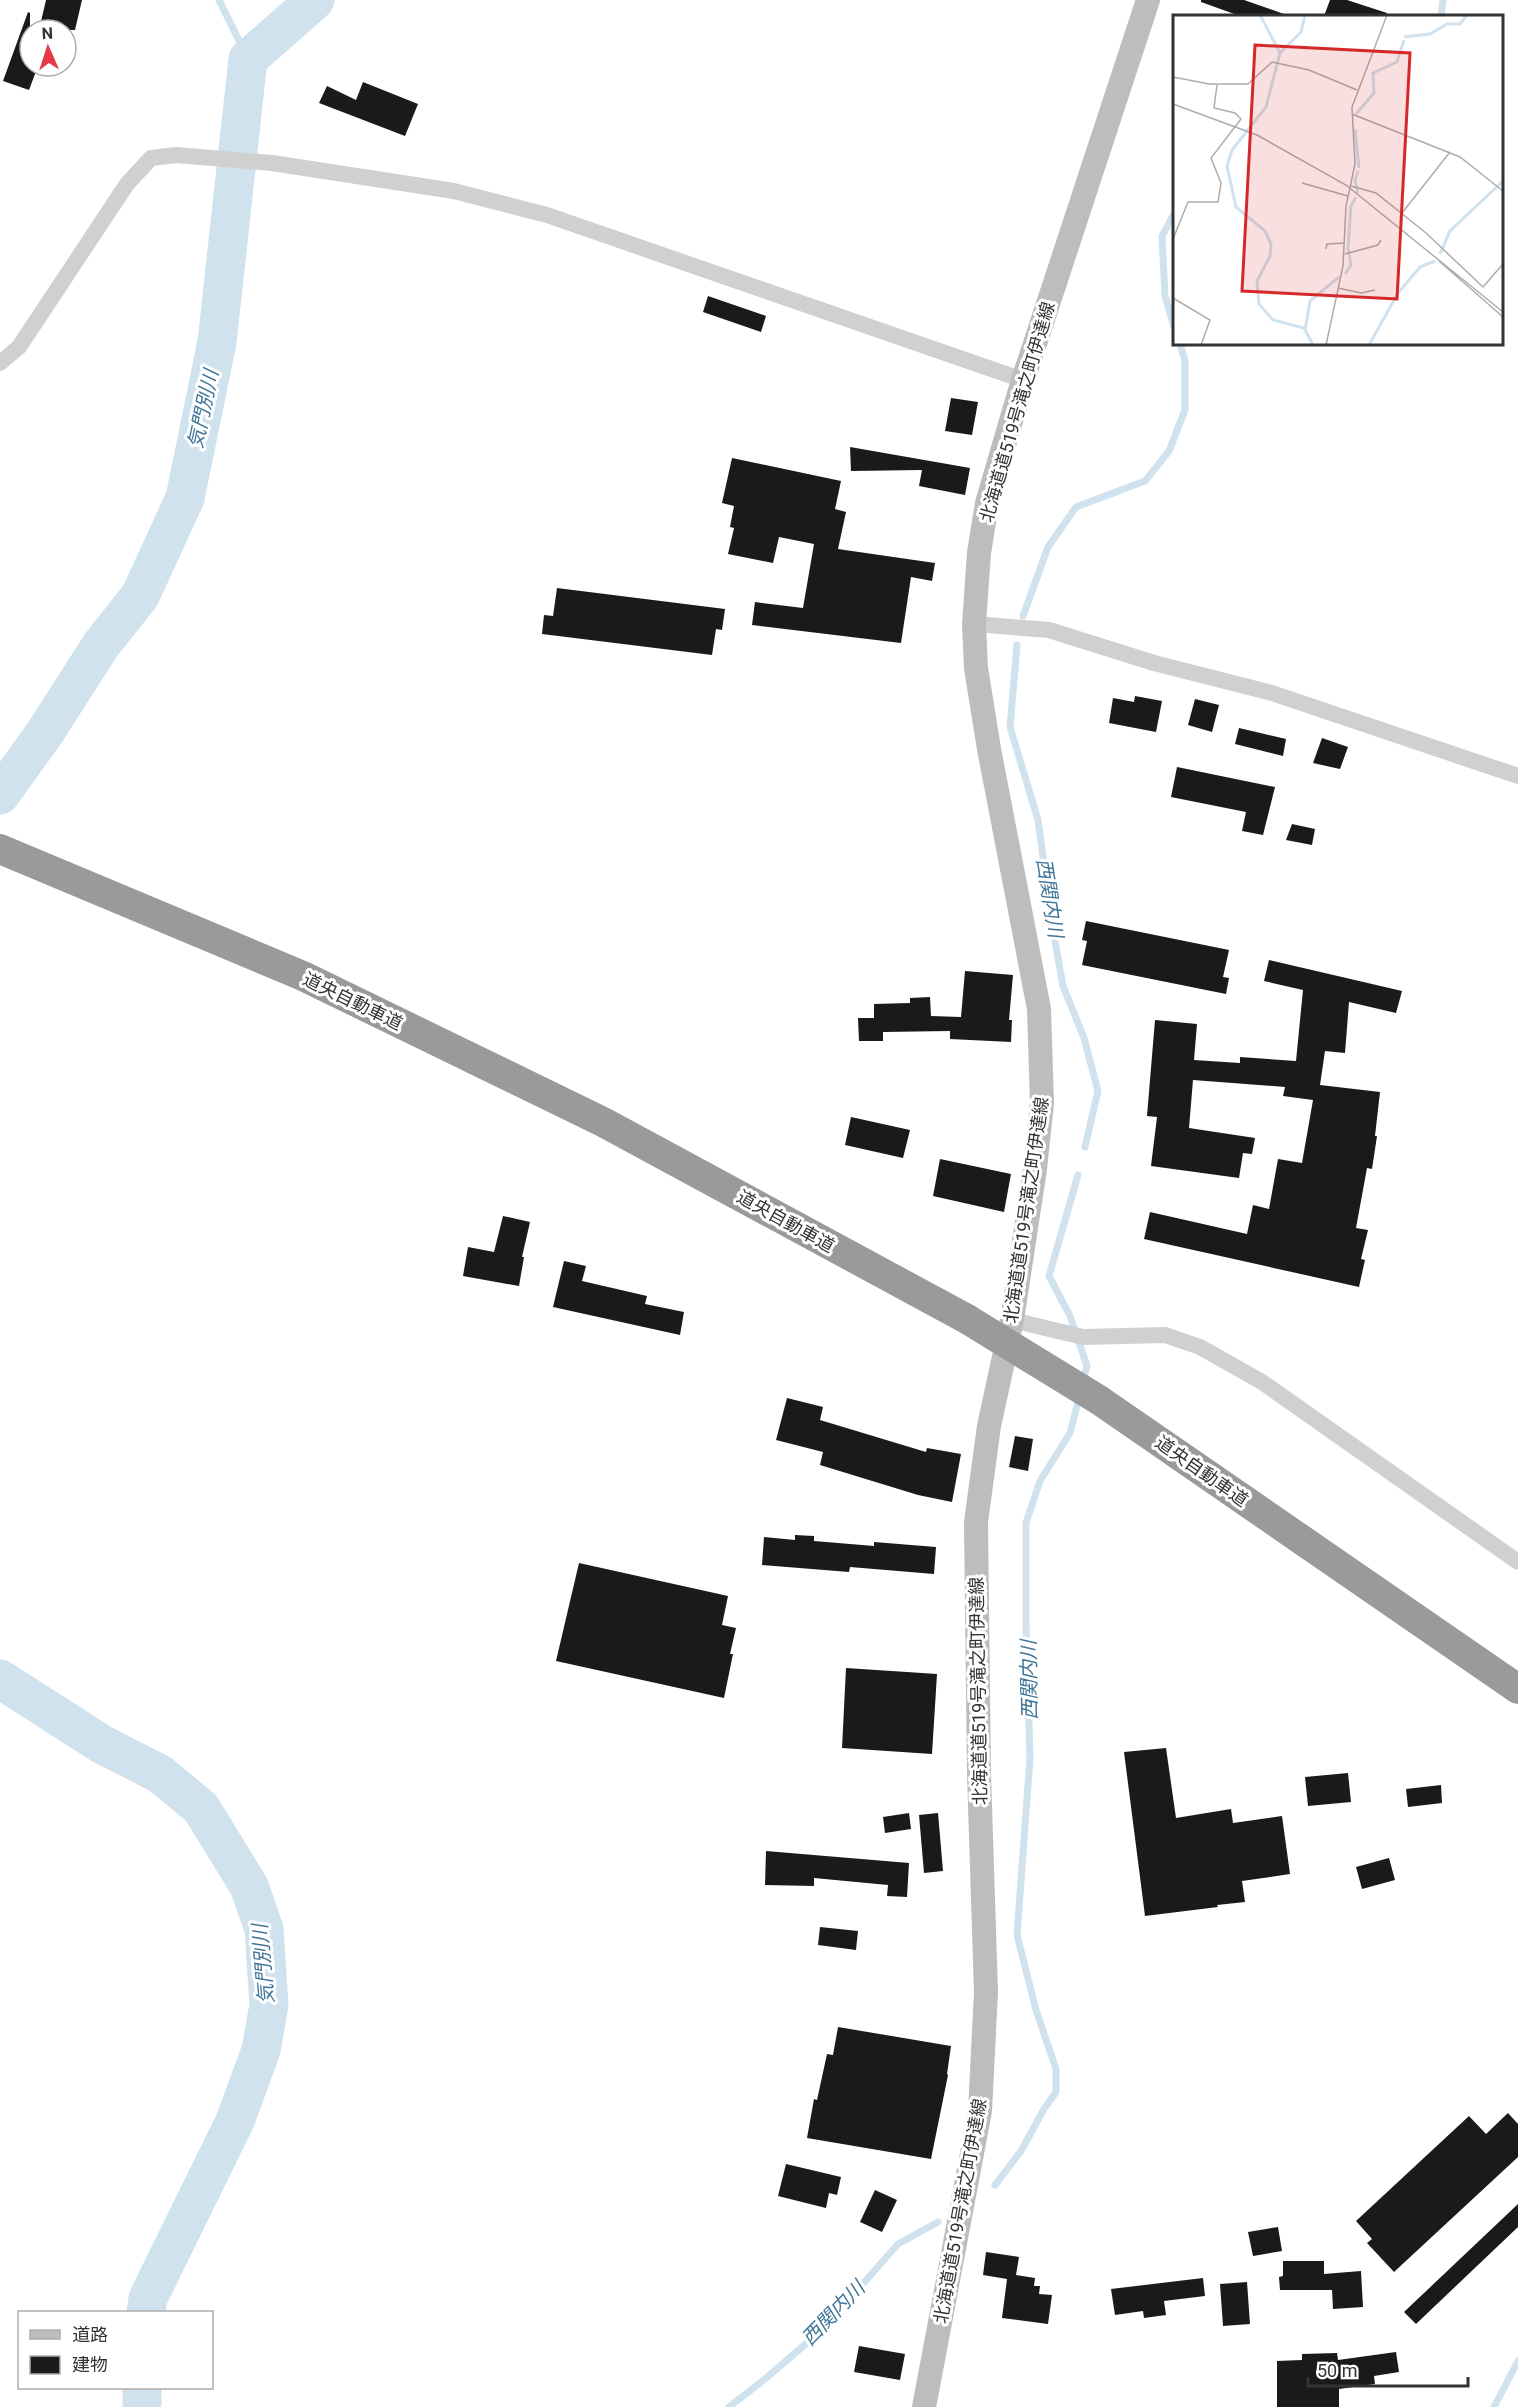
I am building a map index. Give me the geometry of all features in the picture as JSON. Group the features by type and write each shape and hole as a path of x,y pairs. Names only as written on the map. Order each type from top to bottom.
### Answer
{"highway":[{"name":"道央自動車道","path":"0,849 303,976 603,1122 967,1319 1099,1400 1518,1689"}],"main road":[{"name":"北海道道519号滝之町伊達線","path":"924,2407 980,2110 986,1992 979,1762 976,1522 989,1426 1012,1320 1035,1169 1042,1103 1039,1009 989,749 976,668 974,624 979,553 987,503 1023,380 1148,0"}],"street":[{"path":"0,363 19,347 127,184 151,158 176,155 272,163 454,191 547,215 1023,380"},
{"path":"974,624 1048,630 1154,663 1272,693 1518,776"},
{"path":"1012,1320 1083,1337 1165,1335 1200,1347 1262,1382 1518,1562"}],"building":[{"path":"46,0 82,0 78,18 42,18"},
{"path":"1201,0 1244,0 1284,14 1237,15 1201,2"},
{"path":"1330,0 1347,0 1387,13 1387,15 1324,15"},
{"path":"18,40 18,78 34,78 29,90 3,81"},
{"path":"363,82 418,104 405,136 319,103 327,86 356,100"},
{"path":"708,296 766,316 761,332 703,312"},
{"path":"951,398 978,402 972,435 945,431"},
{"path":"850,447 970,468 965,495 919,486 922,470 851,471"},
{"path":"732,458 841,481 835,509 846,512 838,549 935,563 932,581 911,577 901,643 752,625 755,602 803,608 814,544 779,537 773,563 728,554 734,528 730,527 734,506 722,503"},
{"path":"557,588 725,609 722,630 716,629 712,655 542,634 544,615 553,616"},
{"path":"1135,696 1162,701 1156,732 1109,723 1113,698 1134,702"},
{"path":"1195,699 1219,705 1212,732 1188,725"},
{"path":"1239,728 1286,739 1283,756 1235,744"},
{"path":"1322,738 1348,747 1340,769 1313,763"},
{"path":"1177,767 1275,787 1263,835 1242,831 1246,812 1171,797"},
{"path":"1292,824 1315,829 1312,845 1286,840"},
{"path":"1086,921 1229,950 1223,977 1229,978 1226,994 1082,965 1087,941 1082,940"},
{"path":"1269,960 1402,991 1396,1013 1349,1002 1345,1053 1325,1051 1320,1085 1380,1092 1372,1169 1367,1168 1356,1228 1368,1230 1361,1259 1365,1260 1359,1287 1144,1239 1150,1212 1247,1234 1253,1205 1269,1209 1278,1159 1302,1163 1313,1100 1283,1096 1285,1087 1193,1080 1189,1128 1255,1138 1252,1154 1243,1153 1239,1178 1151,1166 1157,1117 1147,1116 1155,1020 1197,1024 1194,1060 1240,1063 1240,1057 1296,1061 1303,990 1264,981"},
{"path":"965,971 1013,975 1009,1020 1012,1020 1011,1042 950,1039 950,1031 883,1032 883,1041 859,1041 858,1018 874,1018 874,1004 910,1003 910,998 930,997 931,1016 961,1017"},
{"path":"851,1117 910,1130 903,1158 845,1145"},
{"path":"940,1159 1011,1174 1004,1212 933,1196"},
{"path":"503,1216 530,1222 522,1257 524,1257 519,1286 463,1276 468,1247 494,1252"},
{"path":"564,1261 586,1266 582,1281 647,1296 645,1304 684,1312 680,1335 553,1307"},
{"path":"787,1398 823,1407 820,1420 926,1452 927,1448 961,1454 952,1502 918,1495 820,1465 823,1452 776,1440"},
{"path":"1015,1436 1033,1439 1028,1471 1009,1467"},
{"path":"795,1535 814,1536 814,1541 874,1546 874,1542 936,1547 934,1574 850,1567 849,1572 762,1565 764,1537 795,1540"},
{"path":"579,1563 728,1596 722,1625 736,1628 724,1698 556,1661"},
{"path":"846,1668 937,1674 932,1754 842,1748"},
{"path":"1166,1748 1176,1818 1231,1809 1233,1823 1282,1816 1290,1874 1242,1881 1245,1902 1145,1916 1124,1752"},
{"path":"1348,1773 1351,1802 1308,1806 1305,1777"},
{"path":"1441,1785 1442,1803 1408,1807 1406,1789"},
{"path":"909,1813 911,1829 885,1833 883,1817"},
{"path":"938,1813 943,1871 924,1873 919,1815"},
{"path":"766,1851 909,1863 907,1897 887,1896 888,1885 814,1878 814,1886 765,1885"},
{"path":"1389,1858 1395,1880 1362,1889 1356,1867"},
{"path":"820,1927 858,1931 856,1950 818,1945"},
{"path":"838,2027 951,2046 948,2075 931,2159 807,2138 814,2099 817,2100 827,2054 833,2055"},
{"path":"1508,2113 1518,2124 1518,2157 1394,2272 1367,2243 1372,2239 1356,2221 1469,2116 1486,2134"},
{"path":"786,2164 841,2177 837,2195 829,2193 826,2208 778,2196"},
{"path":"875,2190 897,2200 882,2232 860,2222"},
{"path":"1518,2204 1518,2227 1416,2324 1404,2312"},
{"path":"1278,2227 1282,2251 1253,2256 1248,2232"},
{"path":"986,2252 1019,2257 1016,2275 1035,2278 1034,2286 1040,2286 1039,2294 1052,2295 1048,2324 1002,2318 1007,2279 983,2275"},
{"path":"1283,2261 1324,2261 1324,2274 1361,2271 1363,2307 1333,2309 1332,2290 1280,2290 1279,2277 1283,2276"},
{"path":"1203,2278 1205,2296 1164,2301 1166,2315 1144,2318 1143,2311 1115,2315 1111,2289"},
{"path":"1247,2282 1250,2324 1223,2326 1220,2284"},
{"path":"859,2346 905,2354 900,2380 854,2372"},
{"path":"1396,2352 1399,2372 1374,2376 1375,2384 1339,2389 1339,2407 1277,2407 1277,2361 1302,2360 1302,2354 1337,2353 1338,2360"}],"waterway":[{"path":"219,0 248,59"},
{"name":"気門別川","path":"0,795 44,734 101,645 140,596 185,498 217,342 248,59 315,0"},
{"name":"西関内川","path":"1441,15 1443,0"},
{"name":"西関内川","path":"1173,216 1162,236 1165,296 1173,324"},
{"name":"西関内川","path":"1023,616 1048,547 1076,507 1145,481 1169,451 1185,410 1185,361 1180,345"},
{"name":"西関内川","path":"1017,645 1010,727 1038,820 1063,986 1084,1038 1098,1091 1085,1147"},
{"name":"西関内川","path":"1078,1175 1049,1276 1070,1316 1087,1366 1083,1381"},
{"name":"西関内川","path":"995,2185 1021,2151 1056,2092 1056,2069 1036,2010 1017,1935 1030,1758 1026,1523 1040,1481 1070,1433 1079,1398"},
{"name":"気門別川","path":"0,1679 103,1745 160,1774 201,1808 249,1886 264,1929 269,2005 261,2050 235,2121 148,2298 146,2311"},
{"name":"西関内川","path":"729,2407 823,2329 898,2244 938,2222"},
{"path":"1494,2407 1518,2361"},
{"name":"気門別川","path":"142,2389 142,2407"}]}
